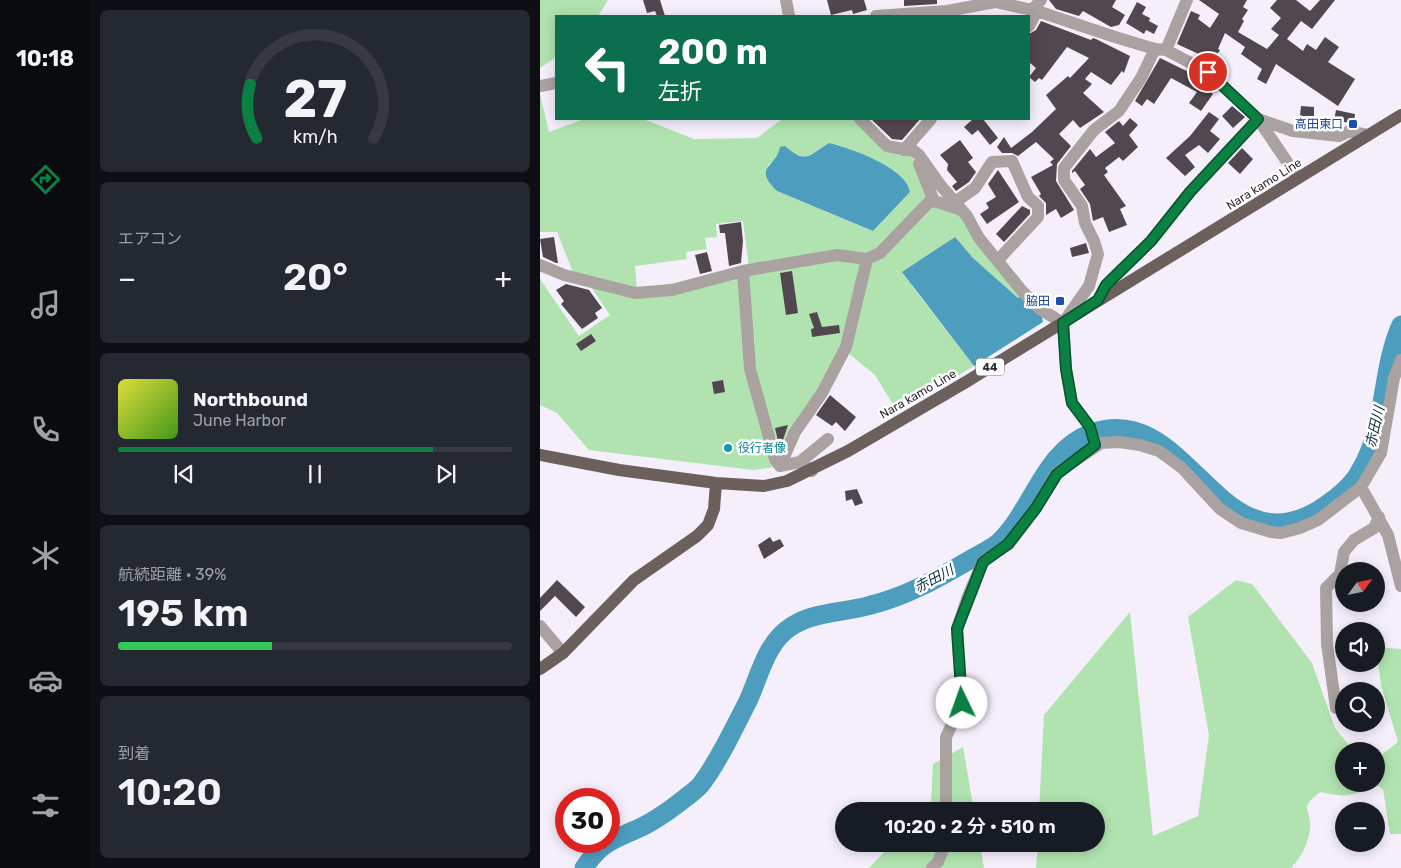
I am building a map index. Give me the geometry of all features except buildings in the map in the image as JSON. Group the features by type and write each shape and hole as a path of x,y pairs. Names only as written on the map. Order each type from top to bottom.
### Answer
{"main road":[{"name":"Nara kamo Line","path":"540,455 619,470 716,484 764,486 787,481 812,470 958,387 1401,115"},
{"path":"540,669 563,652 634,580 698,536 708,525 714,509 716,484"}],"street":[{"path":"786,0 789,15"},
{"path":"1095,445 1091,430 1072,403 1066,369 1063,323 1089,286 1098,254 1085,222 1082,206 1064,180 1064,168 1094,130 1119,111 1160,50 1187,0"},
{"path":"890,15 946,11 995,2 1037,7 1160,50 1208,72 1258,119 1298,178"},
{"path":"1030,24 1037,7"},
{"path":"540,86 555,84"},
{"path":"1258,119 1293,131 1339,136 1350,131 1368,136"},
{"path":"1098,300 1106,285 1151,241 1190,192 1258,119"},
{"path":"861,120 887,146 909,150 958,206 978,238 1022,291 1040,309 1063,323"},
{"path":"909,150 930,120"},
{"path":"909,150 934,201"},
{"path":"958,206 975,188 992,162 1012,161 1028,197 1038,206 1039,212 1038,217 998,260"},
{"path":"540,265 564,275 635,293 672,290 744,272 837,255 866,259 880,254 926,204 934,201 958,206"},
{"path":"780,466 795,432 822,393 846,347 866,259"},
{"path":"744,272 750,369 776,459 780,466"},
{"path":"946,802 946,738 962,703 957,629 968,596 983,562 1008,544 1036,508 1057,474 1095,445 1119,442 1140,445 1159,451 1182,468 1220,509 1230,517 1254,528 1270,532 1290,531 1318,520 1361,487 1381,453 1394,378 1401,360"},
{"path":"780,466 800,462 828,439"},
{"path":"800,462 812,470"},
{"path":"1361,487 1388,535 1401,586"},
{"path":"1335,701 1327,644 1326,588 1340,574 1344,552 1354,540 1374,528 1379,517"},
{"path":"540,626 563,652"},
{"path":"932,868 938,862 942,852"}],"green space":[{"path":"540,0 608,0 599,15 555,15 555,58 540,68"},
{"path":"540,94 549,132 581,120 646,120 694,139 757,138 781,120 858,120 911,155 917,164 931,199 877,251 749,268 743,221 716,224 717,237 705,238 707,249 686,252 687,259 635,266 637,290 574,275 557,232 540,232","holes":["830,143 854,151 882,167 910,192 873,231 777,191 768,165 777,158 780,148 801,156 810,155"]},
{"path":"927,206 959,212 1022,296 1018,298 973,258 954,237 912,286 974,366 897,411 875,375 847,352 868,261"},
{"path":"838,258 865,261 843,349 782,453 777,454 753,369 747,274"},
{"path":"742,273 742,296 775,467 753,470 589,450 557,413 540,405 540,279 579,336 610,315 587,281 623,291"},
{"path":"1236,580 1252,584 1312,663 1335,732 1338,732 1347,742 1335,742 1335,792 1361,792 1343,796 1321,792 1309,802 1307,809 1310,823 1308,840 1301,855 1291,868 1036,868 1037,852 1105,852 1105,802 1039,802 1044,715 1130,612 1153,836 1198,816 1209,735 1188,617"},
{"path":"1385,648 1401,649 1401,834 1390,834 1383,792 1385,792 1385,752 1398,742 1385,698 1385,682 1381,682 1379,672 1385,672"},
{"path":"963,747 972,802 931,802 933,764"},
{"path":"884,852 981,852 984,868 869,868"}],"water":[{"path":"829,143 850,149 876,160 889,167 907,183 910,192 873,231 777,191 766,177 766,172 778,154 780,147 785,146 798,155 807,156"},
{"path":"955,237 973,258 1018,298 1022,296 1042,317 1043,322 974,366 902,272"}],"waterway":[{"name":"赤田川","path":"584,868 595,853 606,844 667,812 700,785 715,764 732,732 770,650 783,633 801,621 861,608 898,597 936,579 992,547 1010,530 1050,467 1075,441 1092,433 1125,429 1153,439 1178,458 1227,503 1253,518 1283,523 1317,511 1341,494 1352,483 1369,454 1375,436 1394,343 1401,325"}],"place":[{"name":"高田東口","path":"1353,124"},
{"name":"脇田","path":"1060,301"},
{"name":"役行者像","path":"728,448"}],"route":[{"path":"962,703 957,629 968,596 983,562 1008,544 1036,508 1057,474 1095,445 1090,427 1072,403 1066,369 1063,323 1098,300 1106,285 1151,241 1190,192 1258,119 1208,72"}]}
